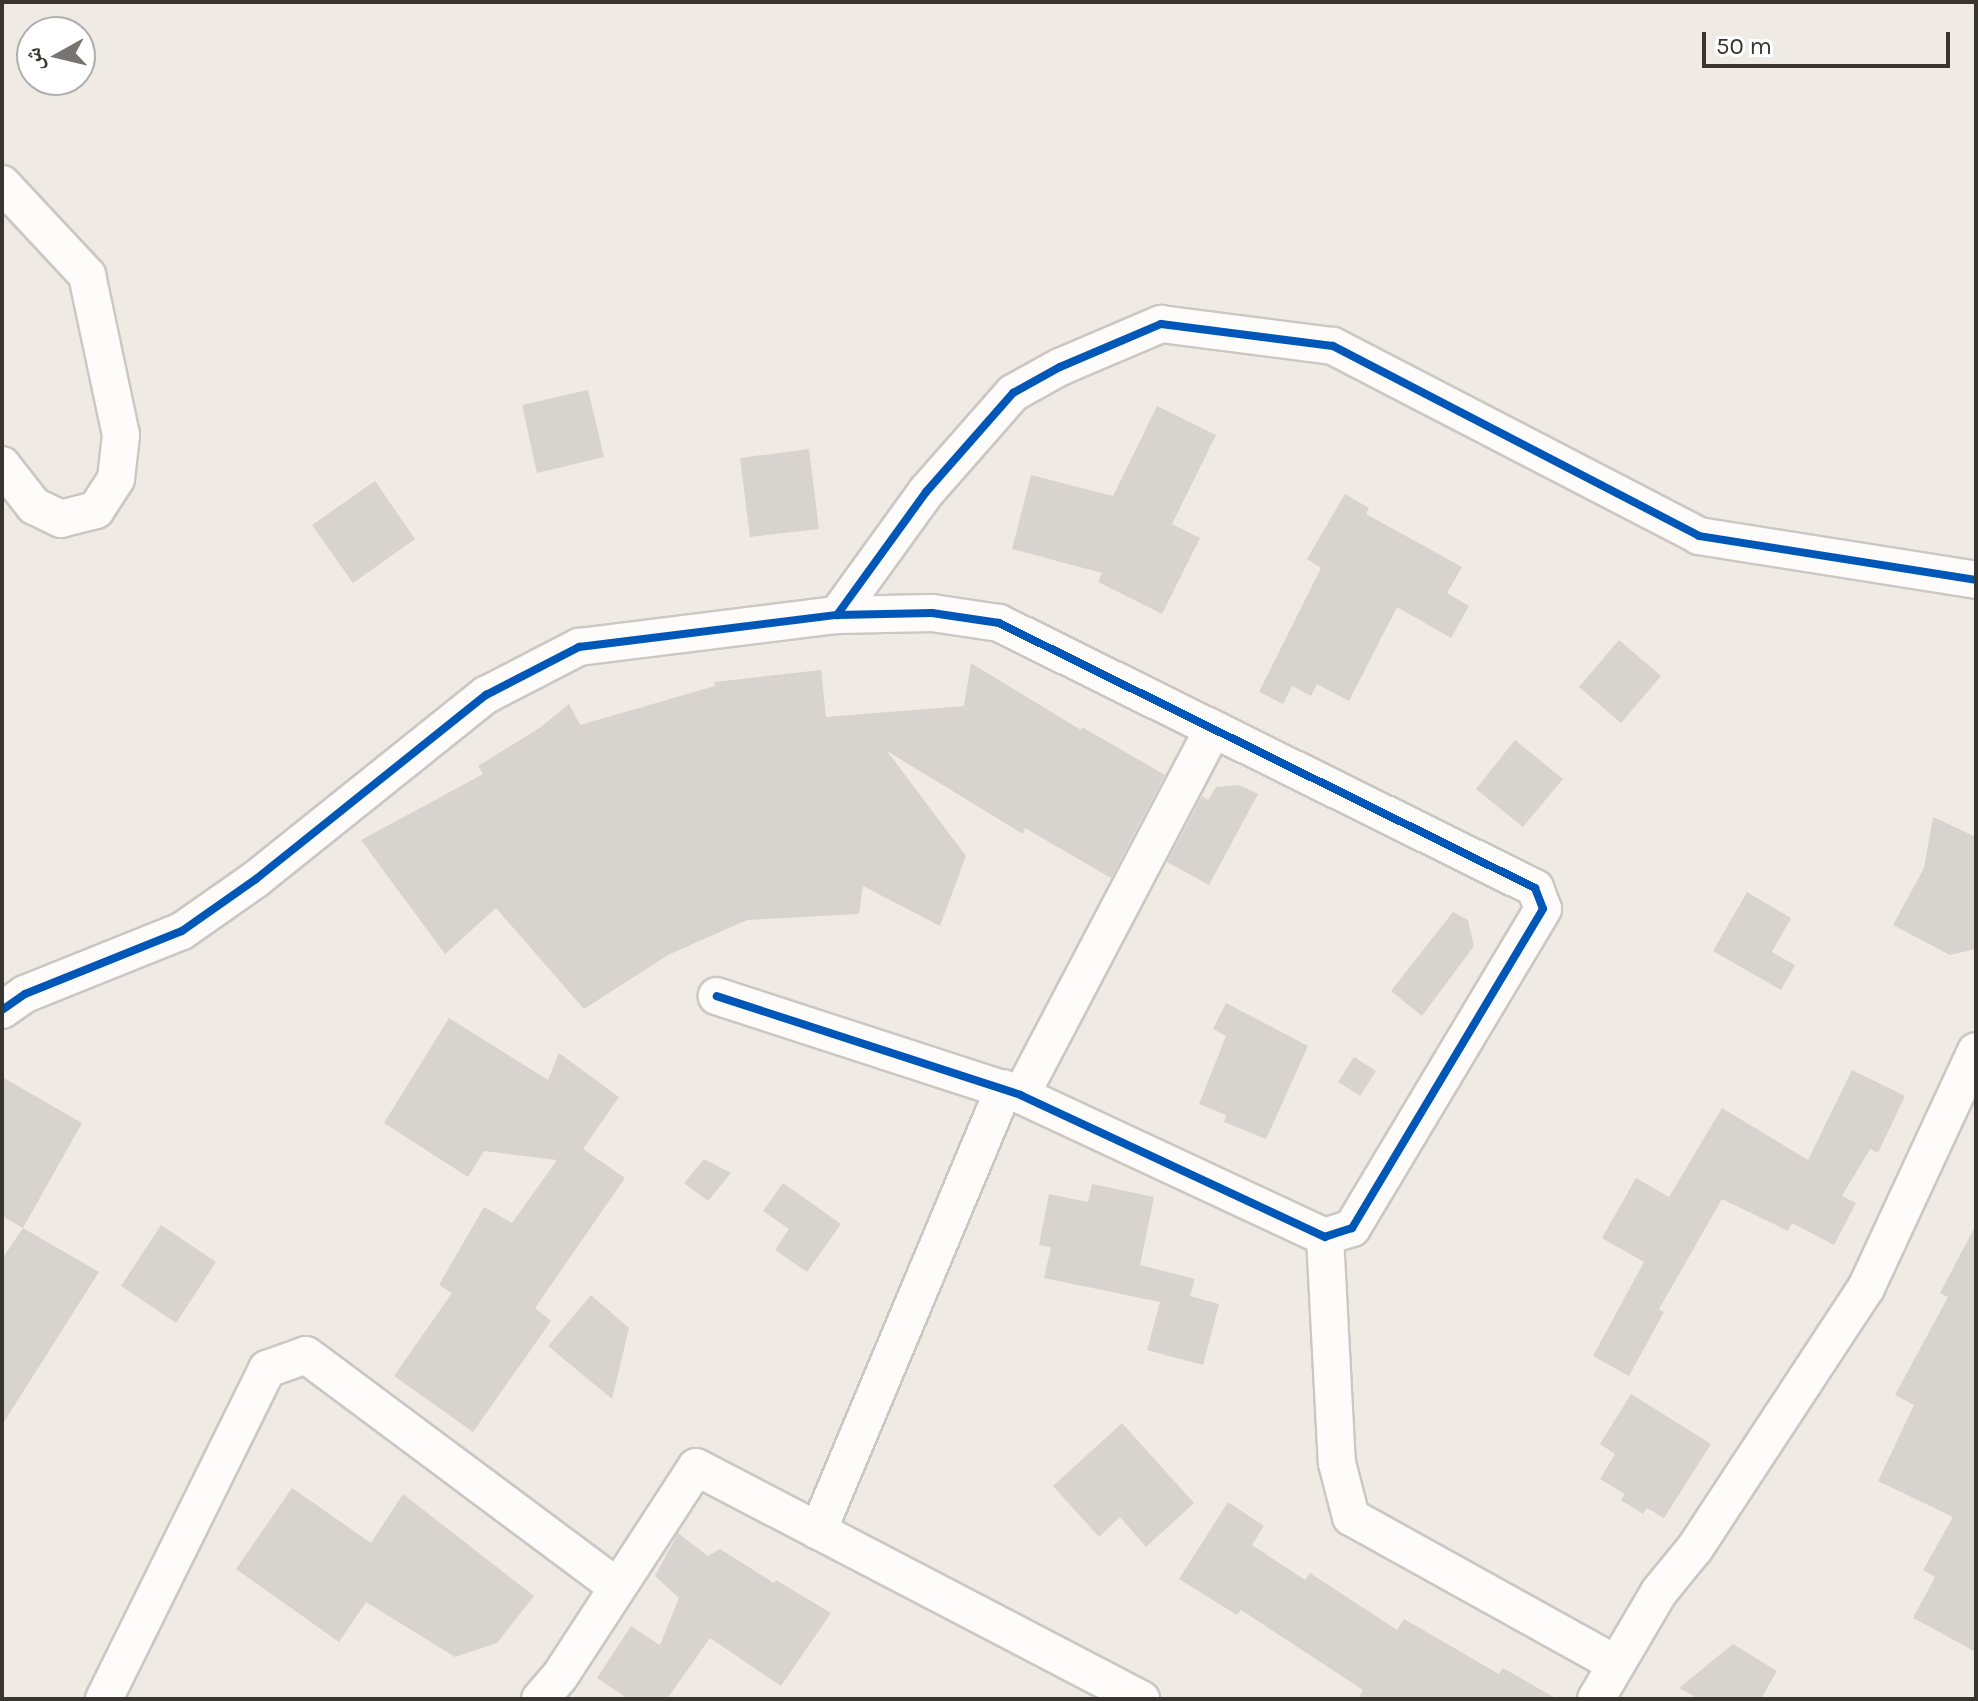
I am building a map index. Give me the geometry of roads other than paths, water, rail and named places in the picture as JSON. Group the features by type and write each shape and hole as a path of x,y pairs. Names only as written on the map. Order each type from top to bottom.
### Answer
{"street":[{"path":"2,184 87,275 121,435 116,479 96,510 61,519 34,506 2,465"},
{"path":"837,615 926,492 1013,393 1060,367 1161,324 1333,346 1699,536 1976,580"},
{"path":"2,1010 25,994 182,931 256,879 486,695 579,647 837,615 932,613 999,623 1212,731 1535,888 1543,909 1352,1228 1325,1237 1012,1092 717,996"},
{"path":"818,1531 1012,1092 1212,731"},
{"path":"1596,1699 1659,1592 1695,1548 1866,1288 1976,1051"},
{"path":"1325,1237 1337,1463 1351,1517 1616,1664"},
{"path":"104,1699 267,1369 306,1355 616,1586"},
{"path":"540,1699 560,1676 696,1467 1141,1699"}]}
